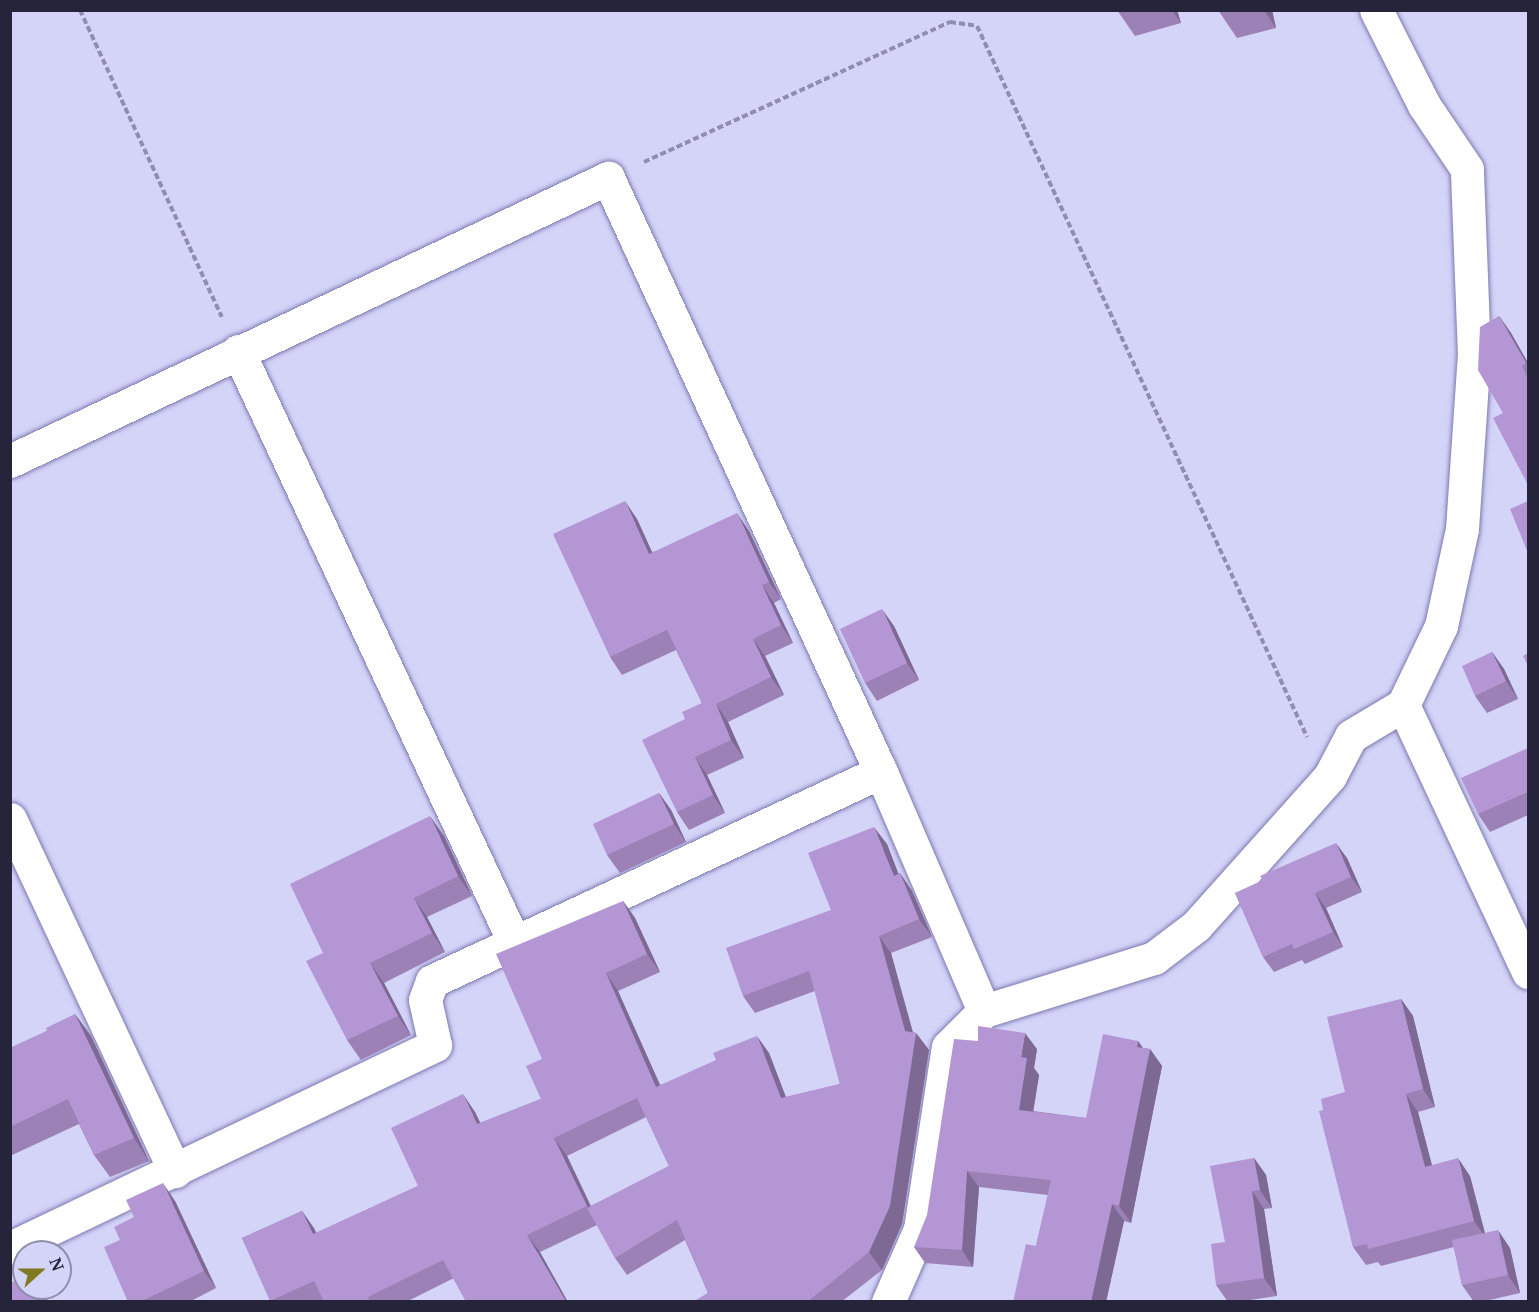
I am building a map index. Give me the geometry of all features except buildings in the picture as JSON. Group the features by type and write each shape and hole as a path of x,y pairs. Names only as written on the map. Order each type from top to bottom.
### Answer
{"street":[{"path":"888,1302 920,1229 948,1047 984,1011 1154,958 1196,926 1330,776 1351,736 1403,705 1441,626 1462,529 1474,343 1467,169 1424,105 1376,10"},
{"path":"10,460 608,178 881,772 984,1011"},
{"path":"238,351 515,944"},
{"path":"1403,705 1528,972"},
{"path":"10,1248 435,1045 425,1000 432,981 881,772"},
{"path":"10,819 175,1171"}],"path":[{"path":"80,10 238,351"},
{"path":"608,178 950,22 977,26 1309,740 1330,776"}]}
